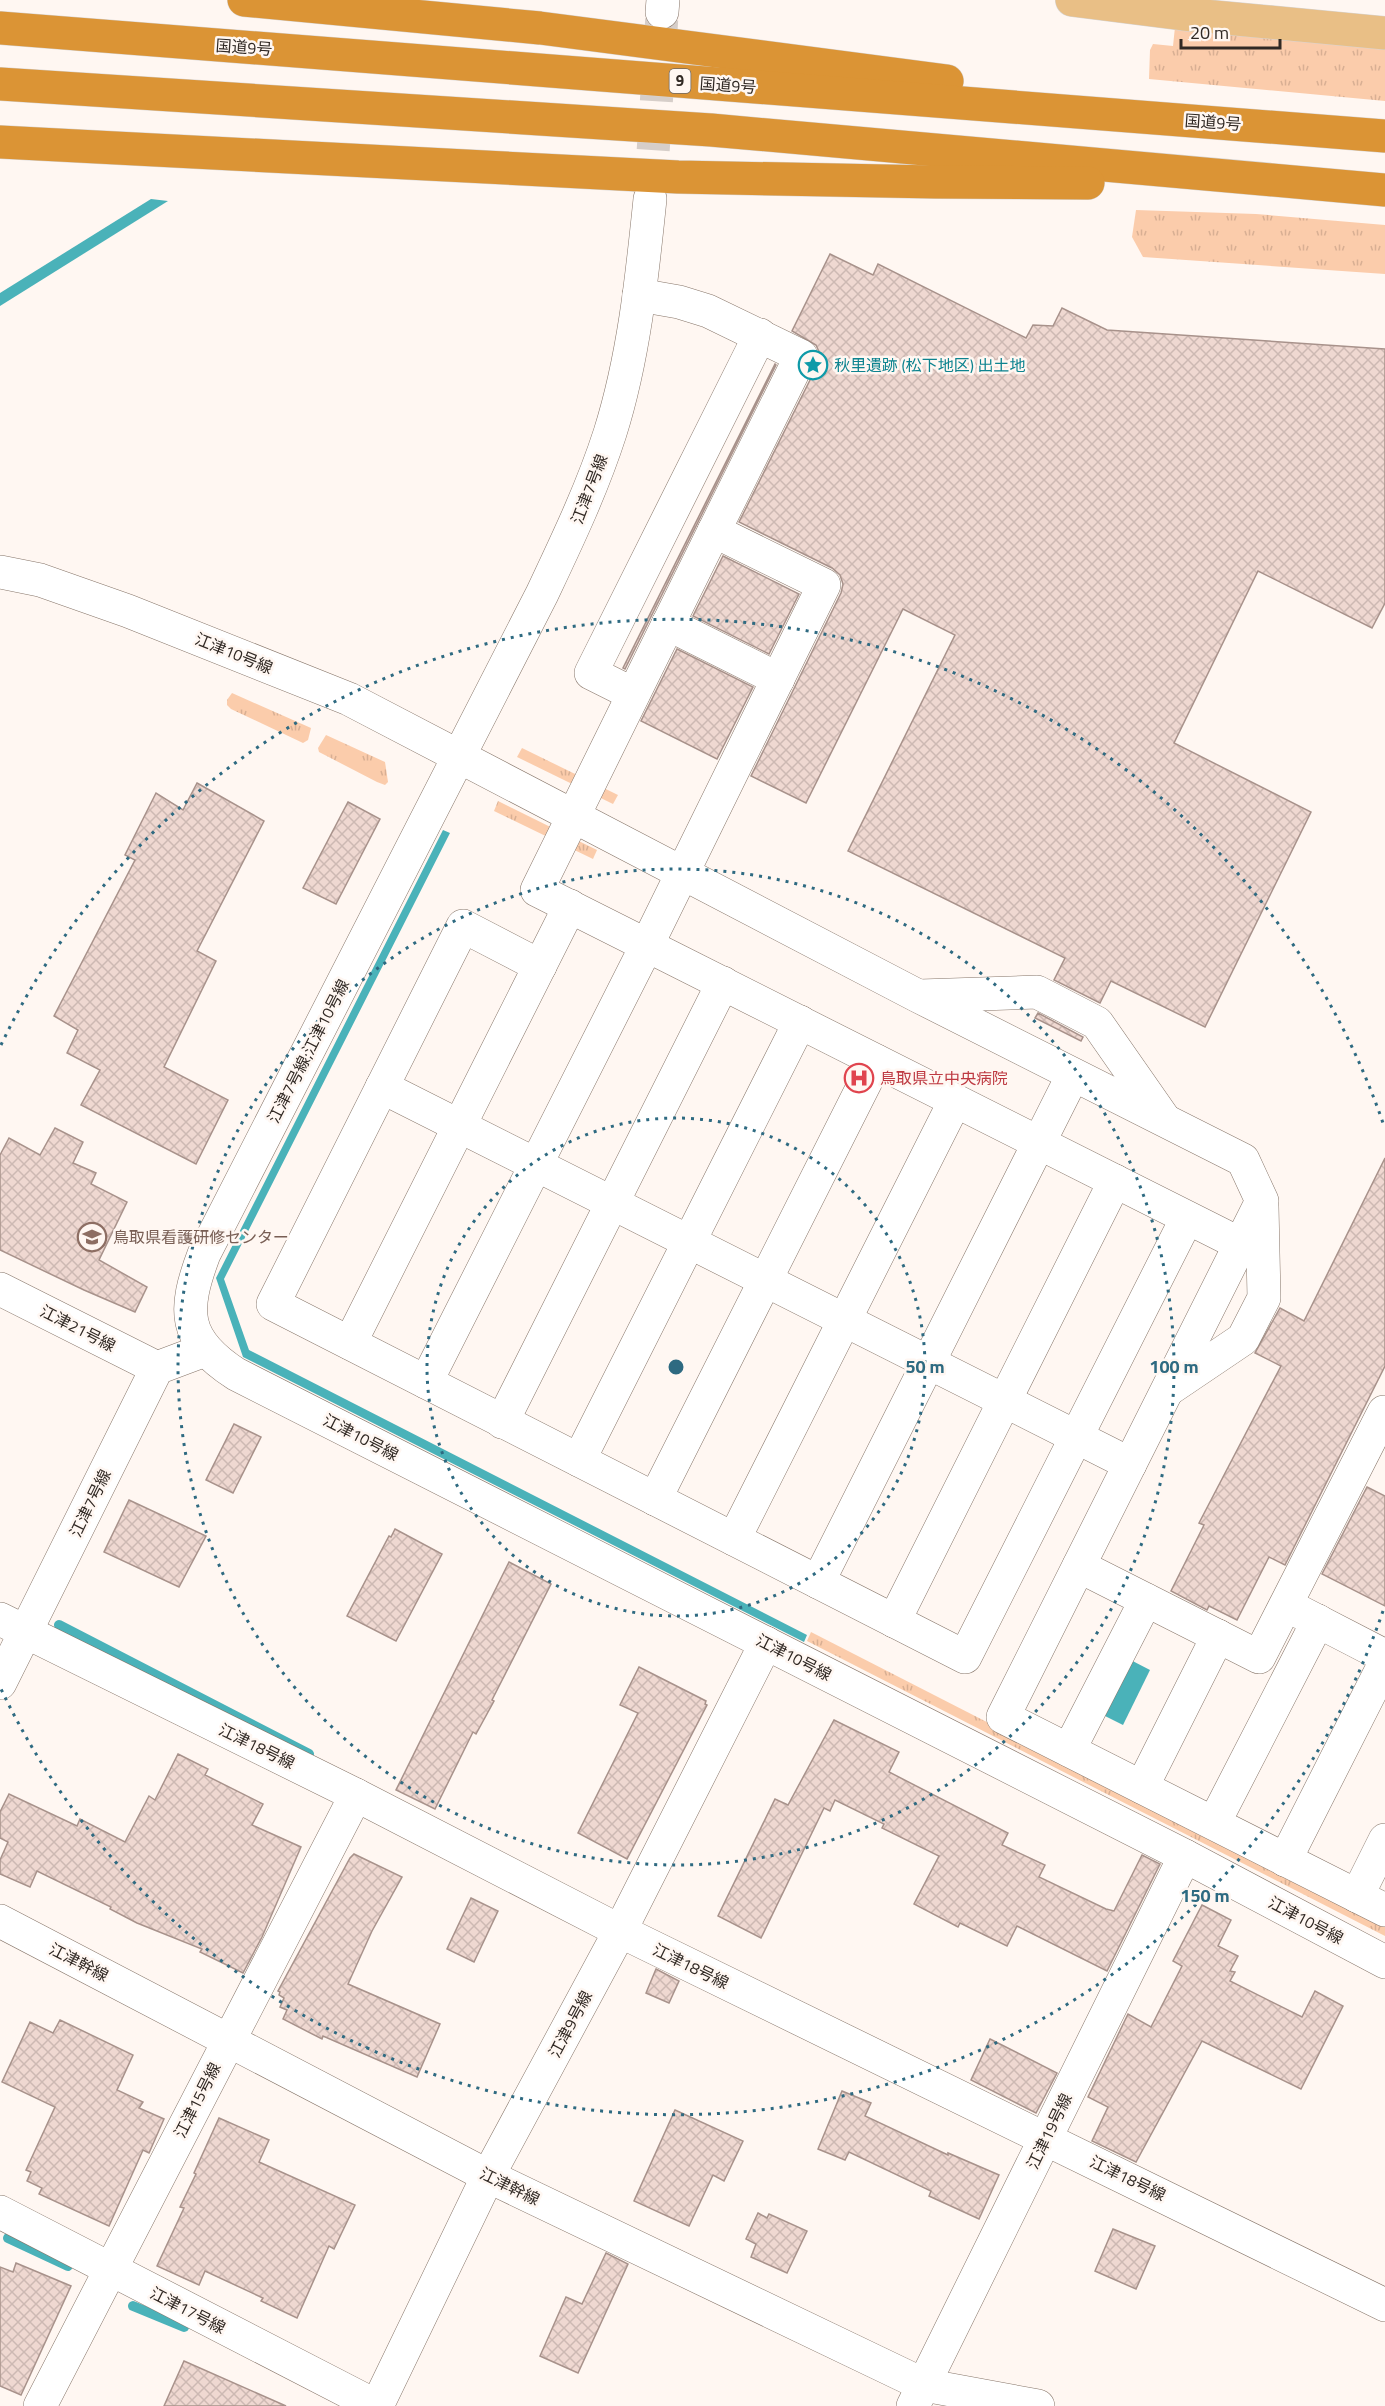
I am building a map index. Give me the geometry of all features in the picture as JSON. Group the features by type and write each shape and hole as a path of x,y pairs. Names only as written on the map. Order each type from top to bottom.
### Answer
{"highway":[{"name":"9","path":"244,0 540,28 1372,135"},
{"name":"国道9号","path":"0,28 1372,135"},
{"path":"0,84 711,130 1385,190"},
{"path":"0,142 678,177 936,183 1315,184"}],"main road":[{"path":"1072,0 1183,14 1384,34"}],"street":[{"name":"江津7号線","path":"459,756 542,594 591,486 610,433 625,377 639,295 650,198"},
{"path":"639,295 694,305 801,356 537,890 1240,1245"},
{"path":"633,694 591,674 760,335"},
{"path":"426,1382 647,945 824,585 714,531"},
{"name":"江津10号線","path":"0,572 40,580 128,611 349,699 918,996 1243,1160 1262,1201"},
{"path":"668,624 773,687"},
{"name":"江津7号線;江津10号線","path":"205,1350 195,1334 190,1316 190,1298 204,1254 459,756"},
{"path":"350,1344 570,906"},
{"path":"540,966 463,926 273,1304 965,1658 1187,1218"},
{"path":"502,1422 723,983"},
{"path":"918,996 1037,992 1047,997 1097,1023 1166,1122"},
{"path":"579,1460 800,1022"},
{"path":"655,1499 876,1061"},
{"path":"818,1582 1073,1075"},
{"path":"382,1087 1130,1464"},
{"path":"734,1539 955,1101"},
{"path":"894,1621 1115,1181"},
{"path":"1262,1201 1003,1716 1371,1903 1385,1840"},
{"path":"1168,1389 1244,1339 1264,1298 1262,1201"},
{"name":"江津21号線","path":"0,1289 157,1368"},
{"path":"157,1368 205,1350"},
{"name":"江津10号線","path":"205,1350 236,1374 1185,1856 1385,1962"},
{"name":"江津7号線","path":"0,1683 13,1626 157,1368"},
{"path":"1079,1566 1259,1657 1384,1412"},
{"path":"1069,1750 1146,1600"},
{"path":"1285,1605 1385,1656"},
{"path":"1214,1823 1318,1621"},
{"name":"江津18号線","path":"13,1626 356,1794 620,1932 1385,2305"},
{"path":"1142,1787 1218,1636"},
{"name":"江津9号線","path":"376,2406 488,2176 620,1932 766,1643"},
{"path":"1285,1860 1385,1664"},
{"name":"江津15号線","path":"40,2406 356,1794"},
{"name":"江津19号線","path":"918,2395 1185,1856"},
{"name":"江津幹線","path":"0,1921 488,2176 918,2395 1038,2406"},
{"name":"江津17号線","path":"0,2212 376,2406"}],"green space":[{"path":"1175,27 1385,49 1385,101 1149,79 1150,50 1153,44 1173,46"},
{"path":"1136,210 1256,214 1385,225 1385,274 1143,257 1132,237"},
{"path":"232,693 311,728 308,740 303,743 231,709 227,705 227,700"},
{"path":"326,735 385,762 388,782 385,785 377,782 319,752 318,748"},
{"path":"522,748 618,795 613,804 517,757"},
{"path":"498,801 597,850 593,859 494,811"},
{"path":"811,1632 1385,1926 1385,1936 807,1641"}],"water":[{"path":"151,199 168,201 0,306 0,293"},
{"path":"443,830 450,833 224,1279 249,1350 807,1635 804,1642 243,1357 216,1278"},
{"path":"1121,1655 1150,1670 1123,1725 1093,1710"}],"building":[{"path":"830,254 873,275 878,264 1026,338 1033,325 1053,326 1062,308 1107,330 1385,349 1385,603 1372,628 1258,571 1174,743 1311,812 1205,1027 1111,981 1100,1003 1054,980 1065,958 848,851 955,635 903,609 806,803 751,776 841,593 843,584 840,575 832,568 739,522 818,364 820,354 816,345 792,331"},
{"path":"776,365 625,669 623,668"},
{"path":"723,556 799,594 769,654 693,616"},
{"path":"677,649 753,687 717,759 641,721"},
{"path":"197,783 264,821 197,951 216,961 164,1067 228,1100 196,1164 81,1105 100,1070 67,1053 78,1030 54,1016 135,860 125,855 156,793 183,810"},
{"path":"348,802 380,819 336,904 303,888"},
{"path":"1038,1013 1083,1037 1081,1041 1035,1018"},
{"path":"55,1128 83,1142 73,1163 96,1173 91,1184 127,1202 99,1260 147,1287 135,1312 0,1250 0,1155 9,1138 40,1155"},
{"path":"1385,1158 1385,1366 1285,1565 1269,1557 1237,1620 1209,1606 1207,1610 1171,1591 1204,1525 1199,1523 1281,1366 1255,1353 1280,1308 1304,1321"},
{"path":"234,1424 261,1437 233,1493 206,1480"},
{"path":"1367,1487 1385,1496 1385,1606 1322,1574"},
{"path":"129,1500 206,1536 179,1587 104,1552"},
{"path":"395,1529 442,1554 396,1641 347,1616 389,1536 391,1537"},
{"path":"509,1562 551,1584 492,1700 494,1701 476,1734 473,1732 435,1809 396,1790"},
{"path":"639,1667 706,1701 707,1705 627,1859 578,1833 638,1713 620,1705"},
{"path":"834,1720 899,1752 889,1772 1008,1833 1002,1845 1045,1865 1039,1877 1106,1909 1114,1911 1142,1855 1160,1864 1107,1971 1017,1926 1007,1946 960,1923 958,1927 914,1904 939,1856 882,1828 884,1824 835,1800 830,1811 824,1808 761,1938 718,1916 775,1799 788,1805"},
{"path":"178,1754 208,1769 205,1775 263,1804 252,1825 301,1847 262,1937 243,1973 200,1952 202,1949 137,1923 110,1909 111,1907 37,1871 30,1887 0,1874 0,1860 8,1842 0,1838 0,1812 9,1794 77,1826 80,1819 125,1842 149,1796 155,1800"},
{"path":"354,1854 402,1877 372,1931 348,1984 440,2024 417,2077 323,2036 322,2039 283,2019 287,2010 280,2007 284,1998 279,1995 278,1991"},
{"path":"471,1898 498,1911 474,1962 447,1949"},
{"path":"1202,1905 1231,1920 1218,1946 1238,1956 1230,1971 1235,1972 1230,1981 1302,2017 1315,1991 1343,2006 1301,2089 1202,2041 1136,2162 1092,2141 1108,2107 1088,2097 1128,2014 1151,2027 1182,1966 1173,1961"},
{"path":"656,1969 679,1981 669,2003 646,1993"},
{"path":"60,2020 133,2055 117,2090 143,2102 139,2108 164,2119 149,2153 143,2150 109,2226 39,2194 42,2188 27,2181 31,2172 26,2170 55,2107 2,2082 30,2022 53,2033"},
{"path":"990,2039 1057,2073 1036,2113 971,2080"},
{"path":"842,2091 871,2103 865,2116 948,2155 948,2153 999,2175 979,2219 929,2196 931,2191 849,2152 845,2160 818,2149"},
{"path":"675,2110 743,2141 724,2181 713,2175 689,2226 634,2201"},
{"path":"219,2118 269,2140 259,2162 355,2205 334,2249 329,2246 297,2318 261,2301 263,2298 205,2271 199,2285 157,2266 184,2208 180,2207"},
{"path":"758,2213 767,2218 769,2214 807,2231 787,2273 751,2257 756,2244 746,2239"},
{"path":"1113,2229 1155,2246 1136,2289 1095,2271"},
{"path":"606,2253 628,2264 578,2373 540,2356 566,2297 582,2304"},
{"path":"16,2263 71,2286 21,2395 0,2386 0,2267 13,2272"},
{"path":"184,2361 286,2406 164,2406"}],"waterway":[{"path":"59,1625 309,1754"},
{"path":"8,2238 68,2266"},
{"path":"133,2306 184,2327"}],"tunnel":[{"path":"650,199 662,15"}],"place":[{"name":"秋里遺跡 (松下地区) 出土地","path":"813,365"},
{"name":"鳥取県立中央病院","path":"859,1078"},
{"name":"鳥取県看護研修センター","path":"92,1237"}]}
